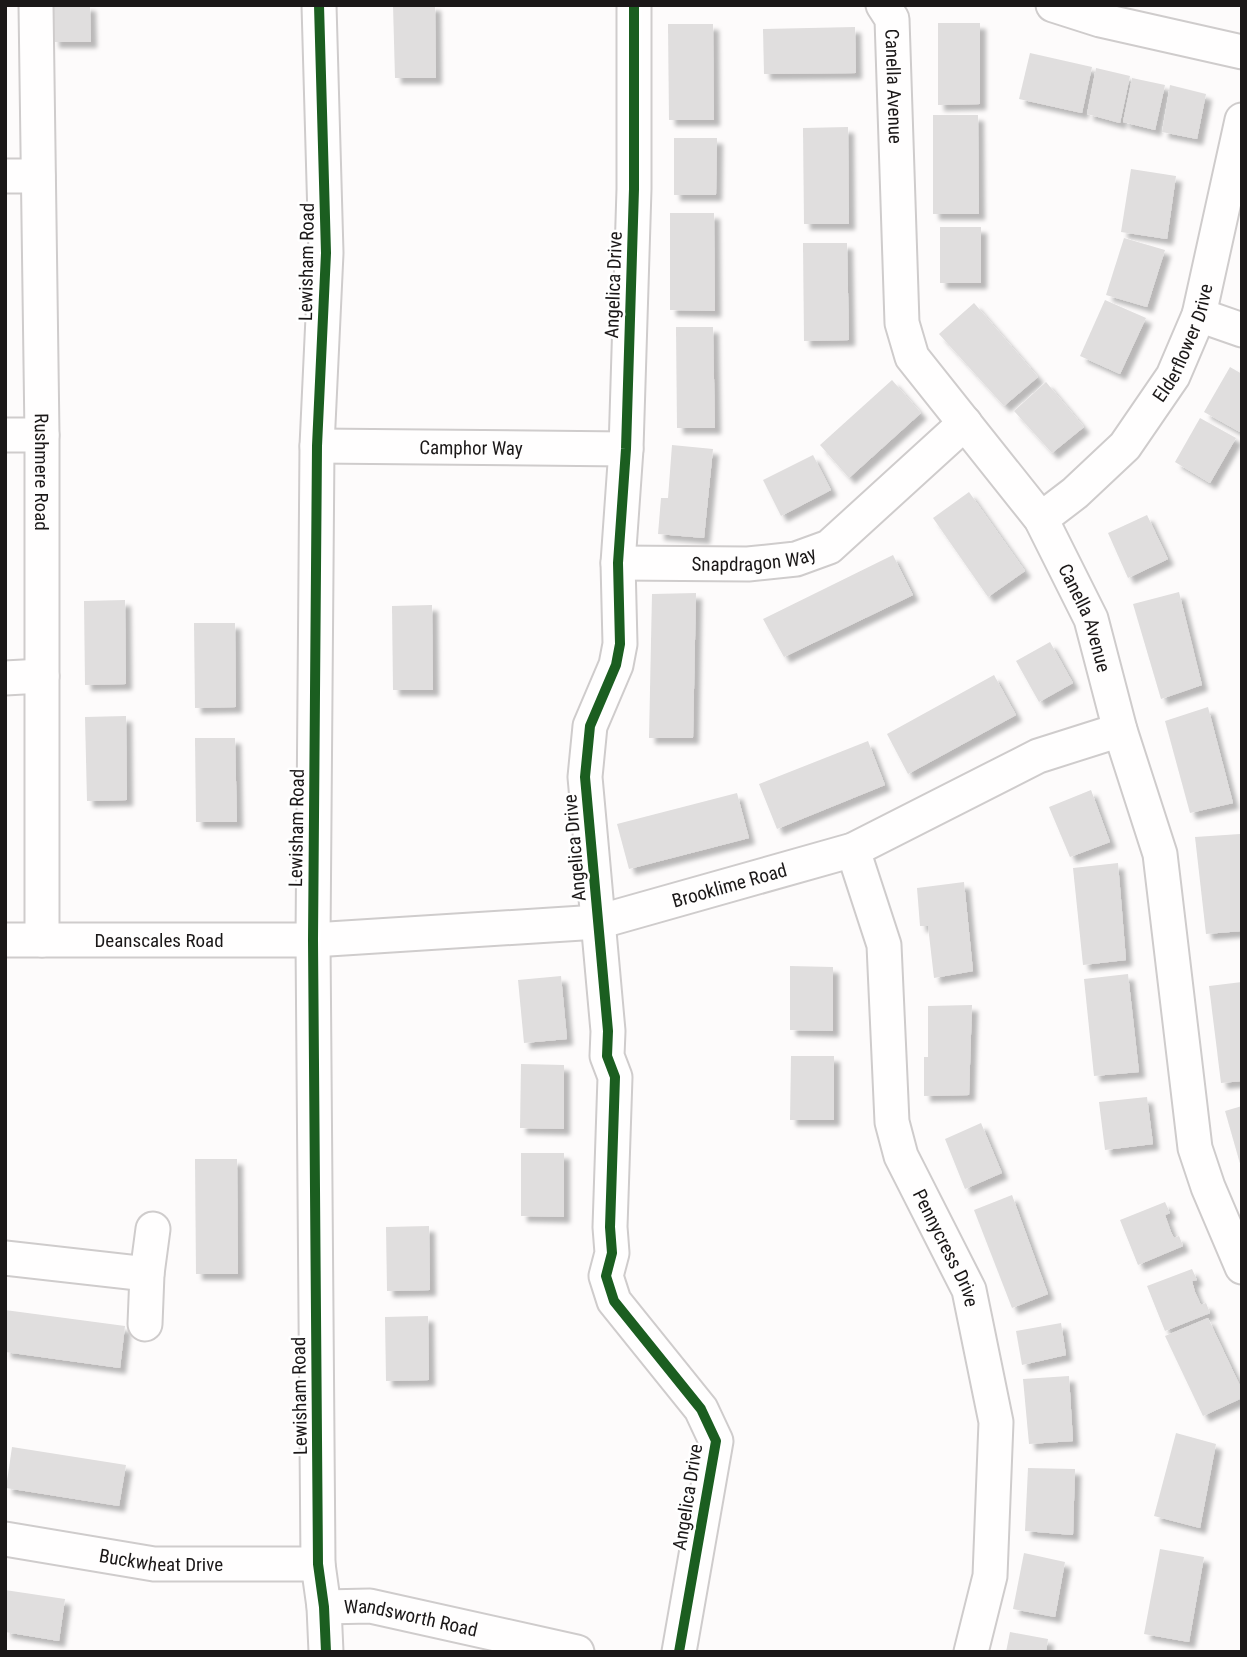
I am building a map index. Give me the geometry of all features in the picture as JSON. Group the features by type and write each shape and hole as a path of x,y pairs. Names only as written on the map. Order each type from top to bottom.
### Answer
{"street":[{"name":"Rushmere Road","path":"36,5 21,176 41,435 42,940"},
{"name":"Lewisham Road","path":"319,5 326,253 317,446 313,940 318,1564 326,1652"},
{"name":"Angelica Drive","path":"634,5 634,189 626,449 618,563 620,644 616,665 590,726 585,777 608,1031 607,1056 615,1077 612,1253 606,1276 614,1301 701,1409 716,1441 679,1652"},
{"name":"Canella Avenue","path":"883,5 892,19 902,323 912,357 1041,519 1091,619 1119,730 1160,854 1195,1148 1208,1187 1242,1267"},
{"path":"1053,5 1100,20 1242,52"},
{"name":"Elderflower Drive","path":"1041,519 1125,446 1173,376 1199,315 1242,120"},
{"path":"1199,315 1242,330"},
{"name":"Snapdragon Way","path":"618,563 748,564 796,559 829,547 965,423"},
{"path":"5,435 41,435"},
{"name":"Camphor Way","path":"317,446 626,449"},
{"path":"5,678 42,676"},
{"name":"Brooklime Road","path":"313,940 598,922 853,850 1038,755 1119,730"},
{"name":"Pennycress Drive","path":"853,850 884,945 892,1122 901,1156 969,1290 996,1422 989,1576 971,1652"},
{"name":"Deanscales Road","path":"5,940 313,940"},
{"path":"145,1324 147,1274 153,1229"},
{"path":"5,1258 147,1274"},
{"name":"Buckwheat Drive","path":"5,1539 154,1564 318,1564"},
{"name":"Wandsworth Road","path":"324,1607 370,1606 577,1652"}],"building":[{"path":"52,5 90,5 91,42 53,42"},
{"path":"393,5 435,5 436,78 395,78"},
{"path":"938,23 980,23 980,104 938,105"},
{"path":"668,24 713,24 714,120 669,120"},
{"path":"855,27 856,73 764,74 763,29"},
{"path":"1030,53 1092,67 1082,113 1019,99"},
{"path":"1096,68 1130,76 1120,123 1087,114"},
{"path":"1132,78 1165,85 1155,130 1123,122"},
{"path":"1170,85 1206,94 1197,139 1162,132"},
{"path":"933,115 978,115 979,214 933,214"},
{"path":"848,127 849,224 804,224 803,128"},
{"path":"674,138 717,138 716,195 674,195"},
{"path":"1131,169 1176,176 1167,239 1121,232"},
{"path":"670,213 714,213 715,311 670,310"},
{"path":"940,227 981,227 981,283 940,283"},
{"path":"1124,238 1165,250 1147,307 1106,295"},
{"path":"803,243 847,243 849,340 804,341"},
{"path":"1105,300 1146,318 1120,374 1080,356"},
{"path":"974,303 1038,377 1004,406 939,334"},
{"path":"676,327 713,327 715,428 677,428"},
{"path":"1230,367 1242,374 1240,432 1204,412"},
{"path":"892,380 921,413 849,478 820,445"},
{"path":"1046,382 1084,427 1052,453 1014,411"},
{"path":"1200,418 1236,438 1210,483 1175,462"},
{"path":"672,445 713,449 704,538 658,534 661,498 668,498"},
{"path":"813,455 831,490 781,516 763,480"},
{"path":"969,492 1025,571 988,597 933,518"},
{"path":"1147,515 1168,559 1128,578 1108,533"},
{"path":"893,555 913,595 784,657 763,619"},
{"path":"1179,592 1202,685 1161,699 1133,604"},
{"path":"696,593 693,738 649,738 652,594"},
{"path":"125,600 126,684 85,685 84,601"},
{"path":"432,605 433,690 393,690 392,606"},
{"path":"194,623 235,623 236,707 195,708"},
{"path":"1050,642 1073,683 1039,702 1016,661"},
{"path":"994,675 1016,715 908,774 887,734"},
{"path":"1208,707 1233,803 1190,813 1165,721"},
{"path":"126,716 127,800 87,801 85,717"},
{"path":"195,738 235,738 237,822 196,822"},
{"path":"868,741 885,785 777,829 759,784"},
{"path":"1091,790 1110,842 1070,857 1049,807"},
{"path":"737,793 749,838 629,869 617,824"},
{"path":"1240,834 1242,931 1206,934 1195,837"},
{"path":"1118,863 1126,960 1083,965 1073,868"},
{"path":"964,882 973,971 934,978 928,926 920,926 917,888"},
{"path":"790,966 833,967 833,1031 790,1030"},
{"path":"1128,974 1139,1072 1094,1076 1084,979"},
{"path":"561,976 567,1039 524,1043 518,980"},
{"path":"1242,982 1242,1081 1221,1083 1209,986"},
{"path":"972,1005 969,1095 924,1096 924,1057 928,1057 928,1006"},
{"path":"791,1056 834,1056 834,1120 790,1120"},
{"path":"521,1064 564,1065 564,1129 520,1128"},
{"path":"1147,1097 1153,1144 1105,1150 1099,1102"},
{"path":"1242,1106 1242,1167 1241,1167 1225,1111"},
{"path":"981,1123 1002,1173 965,1189 945,1139"},
{"path":"521,1153 564,1153 564,1217 521,1216"},
{"path":"195,1159 237,1159 238,1274 196,1274"},
{"path":"1012,1195 1048,1294 1012,1308 974,1210"},
{"path":"1165,1202 1170,1213 1165,1215 1171,1232 1174,1238 1179,1236 1183,1246 1138,1265 1120,1220"},
{"path":"429,1226 430,1290 387,1291 386,1227"},
{"path":"1192,1269 1197,1280 1192,1281 1195,1292 1201,1305 1206,1303 1210,1313 1165,1331 1147,1286"},
{"path":"5,1310 125,1326 120,1368 5,1352"},
{"path":"428,1316 429,1380 386,1381 385,1317"},
{"path":"1208,1318 1242,1390 1242,1398 1203,1416 1165,1336"},
{"path":"1061,1323 1066,1355 1022,1365 1016,1331"},
{"path":"1069,1376 1073,1441 1029,1444 1023,1379"},
{"path":"1176,1433 1216,1444 1200,1528 1154,1516"},
{"path":"12,1447 126,1465 119,1506 6,1488"},
{"path":"1028,1468 1075,1469 1073,1535 1025,1531"},
{"path":"1160,1549 1204,1557 1189,1642 1144,1634"},
{"path":"1024,1553 1065,1562 1055,1617 1013,1609"},
{"path":"5,1590 65,1599 59,1641 5,1632"},
{"path":"1010,1632 1048,1639 1046,1652 1006,1652"}],"cycle path":[{"path":"319,5 326,253 317,446 313,940 318,1564 326,1652"},
{"path":"634,5 634,189 626,449 618,563 620,644 616,665 590,726 585,777 608,1031 607,1056 615,1077 610,1227 612,1253 606,1276 614,1301 701,1409 716,1441 679,1652"}]}
